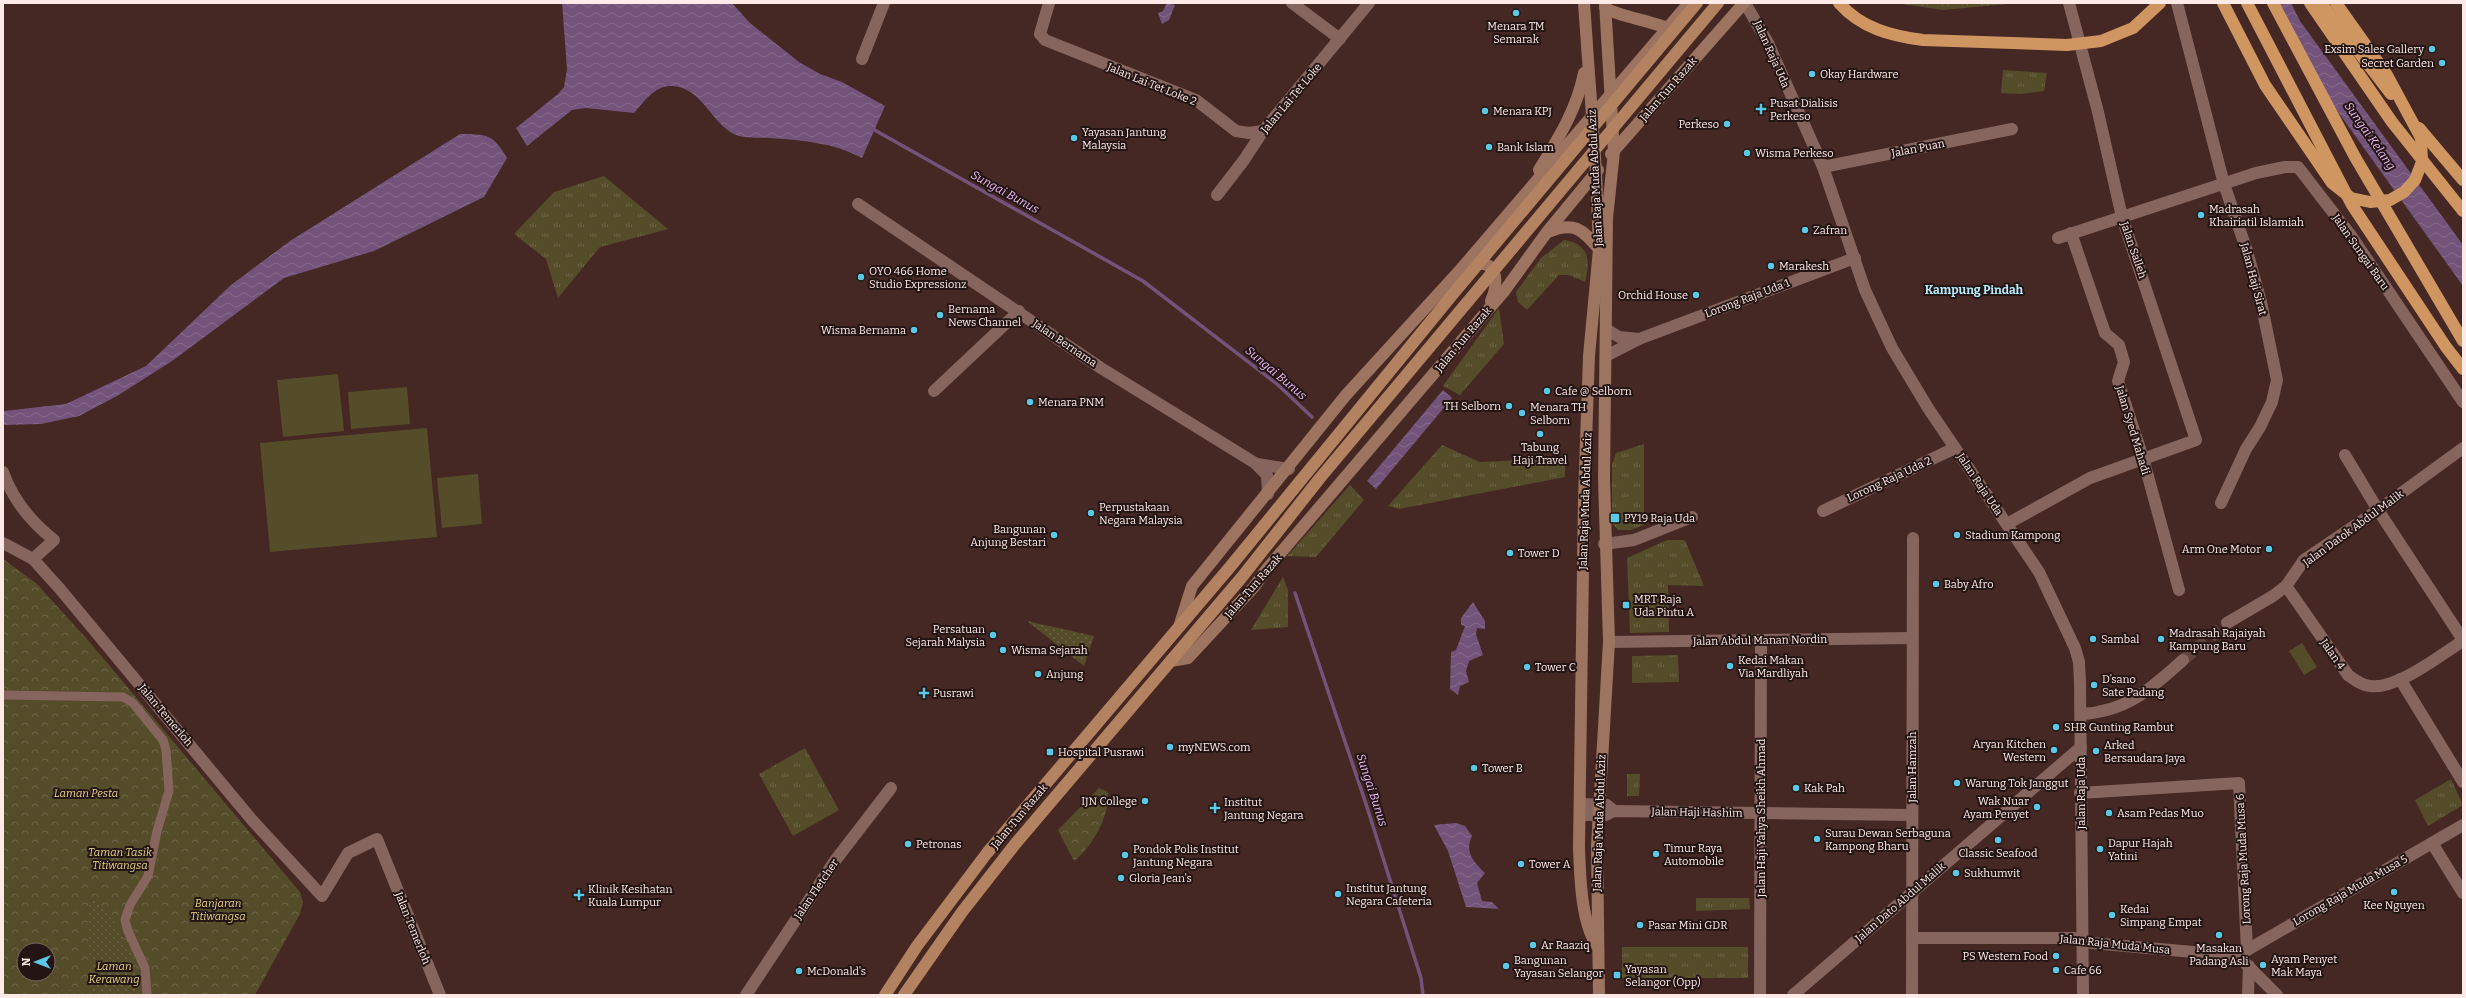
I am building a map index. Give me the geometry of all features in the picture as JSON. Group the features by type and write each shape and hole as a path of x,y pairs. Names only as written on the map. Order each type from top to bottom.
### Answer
{"highway":[{"path":"1839,3 1861,22 1900,37 1923,40 2068,45 2101,42 2122,33 2144,20 2160,3"},
{"path":"2223,3 2265,85 2332,183 2351,198 2370,202 2390,200 2404,192 2415,180 2422,162 2421,138 2387,75 2336,3"},
{"path":"2247,3 2352,205 2446,347 2463,369"},
{"path":"2258,3 2258,22"},
{"path":"2273,3 2355,157 2463,341"},
{"path":"2310,3 2392,122 2463,211"},
{"path":"2321,3 2385,87 2463,180"}],"main road":[{"name":"Jalan Raja Muda Abdul Aziz","path":"1584,3 1596,172 1599,249 1589,356 1584,498 1580,810 1581,880 1590,936 1599,948"},
{"name":"Jalan Tun Razak","path":"1179,627 1192,586 1289,469 1346,395 1461,269 1592,119 1610,95 1689,3"},
{"name":"Jalan Tun Razak","path":"885,995 917,946 987,853 1230,567 1448,300 1697,3"},
{"name":"Jalan Tun Razak","path":"904,995 986,880 1242,577 1320,478 1718,3"},
{"name":"Jalan Tun Razak","path":"1171,661 1188,658 1254,587 1504,290 1547,232 1596,172 1744,3"},
{"name":"Jalan Raja Muda Abdul Aziz","path":"1599,995 1599,948 1596,888 1598,810 1608,642 1604,544 1607,218 1614,152 1605,5"},
{"path":"1605,5 1613,13 1642,18 1667,28"},
{"path":"1523,197 1571,113 1579,96 1587,59"},
{"path":"1547,232 1566,226 1577,228 1583,231 1599,249"},
{"path":"1461,269 1482,264 1492,269 1497,279 1496,289 1489,308"},
{"path":"1589,356 1606,356"}],"street":[{"path":"862,59 884,3"},
{"name":"Jalan Lai Tet Loke 2","path":"1049,3 1040,34 1045,40 1196,100 1236,131 1249,133 1263,131"},
{"path":"1292,3 1340,39"},
{"name":"Jalan Lai Tet Loke","path":"1216,195 1244,160 1263,131 1369,3"},
{"name":"Jalan Raja Uda","path":"1744,3 1765,37 1823,167 1866,290 1892,348 1955,448 2039,572 2075,648 2080,662 2083,995"},
{"name":"Jalan Salleh","path":"2069,3 2098,112 2122,217 2196,440 2143,458"},
{"name":"Jalan Haji Sirat","path":"2177,3 2224,184 2247,251 2261,302 2277,380 2272,402 2260,427 2246,449 2221,503"},
{"name":"Jalan Puan","path":"1823,167 2012,129"},
{"name":"Jalan Sungai Baru","path":"2224,184 2273,169 2298,167 2352,237 2463,402"},
{"path":"2058,238 2224,184"},
{"name":"Jalan Bernama","path":"858,204 1019,311 1101,368 1254,463 1267,475 1268,494"},
{"name":"Jalan Syed Mahadi","path":"2071,233 2105,333 2119,345 2124,362 2118,381 2143,458 2179,590"},
{"name":"Lorong Raja Uda 1","path":"1606,356 1639,339 1855,258"},
{"path":"934,390 944,379 1019,311"},
{"path":"1606,329 1619,337 1639,339"},
{"name":"Lorong Raja Uda 2","path":"1822,511 1955,448"},
{"name":"Jalan Datok Abdul Malik","path":"2227,623 2273,596 2286,586 2304,560 2378,510 2463,448"},
{"path":"2345,455 2378,510 2463,641"},
{"path":"2007,524 2090,478 2143,458"},
{"name":"Jalan Bernama","path":"1254,463 1270,468 1289,469"},
{"path":"3,472 11,494 39,528 54,540 33,559"},
{"path":"1604,544 1634,540 1692,517"},
{"name":"Jalan Hamzah","path":"1912,995 1911,815 1913,538"},
{"name":"Jalan Temerloh","path":"3,543 33,559 252,820 322,896 348,853 377,839 440,995"},
{"name":"Jalan 4","path":"2286,586 2348,675 2357,682 2370,686 2380,686 2400,679 2463,641"},
{"name":"Jalan Abdul Manan Nordin","path":"1608,642 1912,638"},
{"name":"Jalan Haji Yahya Sheikh Ahmad","path":"1760,995 1761,640"},
{"path":"2081,714 2107,711 2132,701 2183,660"},
{"path":"2400,679 2463,782"},
{"path":"3,694 123,697 133,703 165,744 169,791 157,831 148,876 130,905 125,920 128,931 145,968 147,995"},
{"name":"Jalan Dato Abdul Malik","path":"1793,995 2081,747"},
{"name":"Lorong Raja Muda Musa 6","path":"2080,792 2240,783 2243,953"},
{"name":"Jalan Fletcher","path":"747,995 834,862 891,788"},
{"name":"Jalan Haji Hashim","path":"1580,810 1598,810 1606,816 1614,811 1911,815"},
{"name":"Lorong Raja Muda Musa 5","path":"2243,953 2463,825"},
{"path":"2432,843 2463,893"},
{"name":"Jalan Raja Muda Musa","path":"1912,938 2074,938 2083,942 2243,953"},
{"path":"2243,953 2249,966 2277,995"},
{"path":"2248,995 2249,966"}],"green space":[{"path":"1895,3 2018,3 1943,10"},
{"path":"2003,70 2047,73 2044,91 2020,94 2001,93"},
{"path":"604,176 668,229 600,247 558,298 546,259 514,234 554,192"},
{"path":"1564,240 1579,245 1586,254 1588,267 1585,282 1569,275 1559,275 1527,310 1518,302 1516,292 1541,258"},
{"path":"1499,308 1504,344 1460,395 1443,386"},
{"path":"338,374 344,431 283,437 277,380"},
{"path":"407,387 410,424 351,429 348,392"},
{"path":"427,428 437,537 270,552 260,443"},
{"path":"1644,444 1644,525 1630,530 1618,530 1612,523 1612,464 1616,453"},
{"path":"1442,445 1480,462 1565,458 1565,477 1399,509 1388,506"},
{"path":"478,474 482,524 442,528 437,478"},
{"path":"1350,485 1364,500 1316,557 1287,556"},
{"path":"1667,540 1685,540 1704,586 1668,585 1669,632 1630,633 1627,558"},
{"name":"Taman Tasik Titiwangsa","path":"3,559 36,583 87,639 300,892 303,902 300,914 255,995 3,995"},
{"path":"1283,577 1288,590 1288,627 1251,630"},
{"path":"1027,621 1094,636 1084,666"},
{"path":"2302,643 2317,667 2304,675 2289,651"},
{"path":"1678,655 1679,682 1632,683 1632,656"},
{"path":"805,748 839,810 793,836 759,774"},
{"path":"1627,774 1640,774 1639,796 1627,796"},
{"path":"2451,779 2463,805 2428,826 2415,800"},
{"path":"1099,788 1108,792 1108,801 1103,821 1087,848 1074,861 1058,830"},
{"name":"Laman Kerawang","path":"92,896 115,923 134,958 141,995 45,995 63,990 92,991 87,918"},
{"path":"1696,898 1749,898 1750,909 1696,911"},
{"path":"1622,947 1748,947 1748,978 1622,978"}],"water":[{"path":"562,3 732,3 750,23 799,62 820,74 842,82 885,106 862,158 840,149 817,143 736,135 727,130 699,99 682,88 672,86 666,86 655,91 634,113 586,108 572,110 527,146 516,128 558,94 564,87 567,69"},
{"path":"1167,3 1175,5 1169,20 1162,24 1158,13 1163,11"},
{"name":"Sungai Kelang","path":"2277,3 2291,3 2300,21 2463,245 2463,286 2328,98"},
{"path":"460,134 477,134 488,137 498,144 507,158 484,197 374,251 284,278 172,361 117,396 79,416 41,424 3,425 4,411 66,404 146,366 231,285 290,241"},
{"path":"1443,390 1452,398 1376,489 1367,481"},
{"path":"1473,602 1485,621 1485,629 1477,628 1476,634 1483,655 1469,661 1466,671 1469,682 1460,686 1458,695 1450,689 1451,652 1456,650 1465,626 1461,625 1461,618"},
{"path":"1456,823 1465,826 1472,836 1469,847 1471,856 1485,873 1477,883 1482,901 1492,902 1499,909 1466,907 1448,851 1434,825"}],"waterway":[{"name":"Sungai Bunus","path":"871,128 1143,281 1277,384 1312,417"},
{"name":"Sungai Bunus","path":"1295,593 1366,804 1421,978 1423,995"}],"tunnel":[{"path":"2183,660 2227,623"}],"place":[{"name":"Menara TM Semarak","path":"1516,13"},
{"name":"Exsim Sales Gallery","path":"2432,49"},
{"name":"Secret Garden","path":"2442,63"},
{"name":"Okay Hardware","path":"1812,74"},
{"name":"Pusat Dialisis Perkeso","path":"1761,109"},
{"name":"Menara KPJ","path":"1485,111"},
{"name":"Perkeso","path":"1727,124"},
{"name":"Yayasan Jantung Malaysia","path":"1074,138"},
{"name":"Bank Islam","path":"1489,147"},
{"name":"Wisma Perkeso","path":"1747,153"},
{"name":"Madrasah Khairiatil Islamiah","path":"2201,215"},
{"name":"Zafran","path":"1805,230"},
{"name":"Marakesh","path":"1771,266"},
{"name":"OYO 466 Home Studio Expressionz","path":"861,277"},
{"name":"Orchid House","path":"1696,295"},
{"name":"Bernama News Channel","path":"940,315"},
{"name":"Wisma Bernama","path":"914,330"},
{"name":"Cafe @ Selborn","path":"1547,391"},
{"name":"Menara PNM","path":"1030,402"},
{"name":"TH Selborn","path":"1509,406"},
{"name":"Menara TH Selborn","path":"1522,413"},
{"name":"Tabung Haji Travel","path":"1540,434"},
{"name":"Perpustakaan Negara Malaysia","path":"1091,513"},
{"name":"PY19 Raja Uda","path":"1615,518"},
{"name":"Bangunan Anjung Bestari","path":"1054,535"},
{"name":"Stadium Kampong","path":"1957,535"},
{"name":"Arm One Motor","path":"2269,549"},
{"name":"Tower D","path":"1510,553"},
{"name":"Baby Afro","path":"1936,584"},
{"name":"MRT Raja Uda Pintu A","path":"1626,605"},
{"name":"Persatuan Sejarah Malysia","path":"993,635"},
{"name":"Sambal","path":"2093,639"},
{"name":"Madrasah Rajaiyah Kampung Baru","path":"2161,639"},
{"name":"Wisma Sejarah","path":"1003,650"},
{"name":"Kedai Makan Via Mardliyah","path":"1730,666"},
{"name":"Tower C","path":"1527,667"},
{"name":"Anjung","path":"1038,674"},
{"name":"D’sano Sate Padang","path":"2094,685"},
{"name":"Pusrawi","path":"924,693"},
{"name":"SHR Gunting Rambut","path":"2056,727"},
{"name":"myNEWS.com","path":"1170,747"},
{"name":"Aryan Kitchen Western","path":"2054,750"},
{"name":"Arked Bersaudara Jaya","path":"2096,751"},
{"name":"Hospital Pusrawi","path":"1050,752"},
{"name":"Tower B","path":"1474,768"},
{"name":"Warung Tok Janggut","path":"1957,783"},
{"name":"Kak Pah","path":"1796,788"},
{"name":"IJN College","path":"1145,801"},
{"name":"Wak Nuar Ayam Penyet","path":"2037,807"},
{"name":"Institut Jantung Negara","path":"1215,808"},
{"name":"Asam Pedas Muo","path":"2109,813"},
{"name":"Surau Dewan Serbaguna Kampong Bharu","path":"1817,839"},
{"name":"Classic Seafood","path":"1998,840"},
{"name":"Petronas","path":"908,844"},
{"name":"Dapur Hajah Yatini","path":"2100,849"},
{"name":"Timur Raya Automobile","path":"1656,854"},
{"name":"Pondok Polis Institut Jantung Negara","path":"1125,855"},
{"name":"Tower A","path":"1521,864"},
{"name":"Sukhumvit","path":"1956,873"},
{"name":"Gloria Jean's","path":"1121,878"},
{"name":"Kee Nguyen","path":"2394,892"},
{"name":"Institut Jantung Negara Cafeteria","path":"1338,894"},
{"name":"Klinik Kesihatan Kuala Lumpur","path":"579,895"},
{"name":"Kedai Simpang Empat","path":"2112,915"},
{"name":"Pasar Mini GDR","path":"1640,925"},
{"name":"Masakan Padang Asli","path":"2219,935"},
{"name":"Ar Raaziq","path":"1533,945"},
{"name":"PS Western Food","path":"2056,956"},
{"name":"Ayam Penyet Mak Maya","path":"2263,965"},
{"name":"Bangunan Yayasan Selangor","path":"1506,966"},
{"name":"Cafe 66","path":"2056,970"},
{"name":"McDonald's","path":"799,971"},
{"name":"Yayasan Selangor (Opp)","path":"1617,975"}],"district":[{"name":"Kampung Pindah","path":"1974,290"}],"park label":[{"name":"Laman Pesta","path":"86,793"},
{"name":"Banjaran Titiwangsa","path":"218,909"}]}
